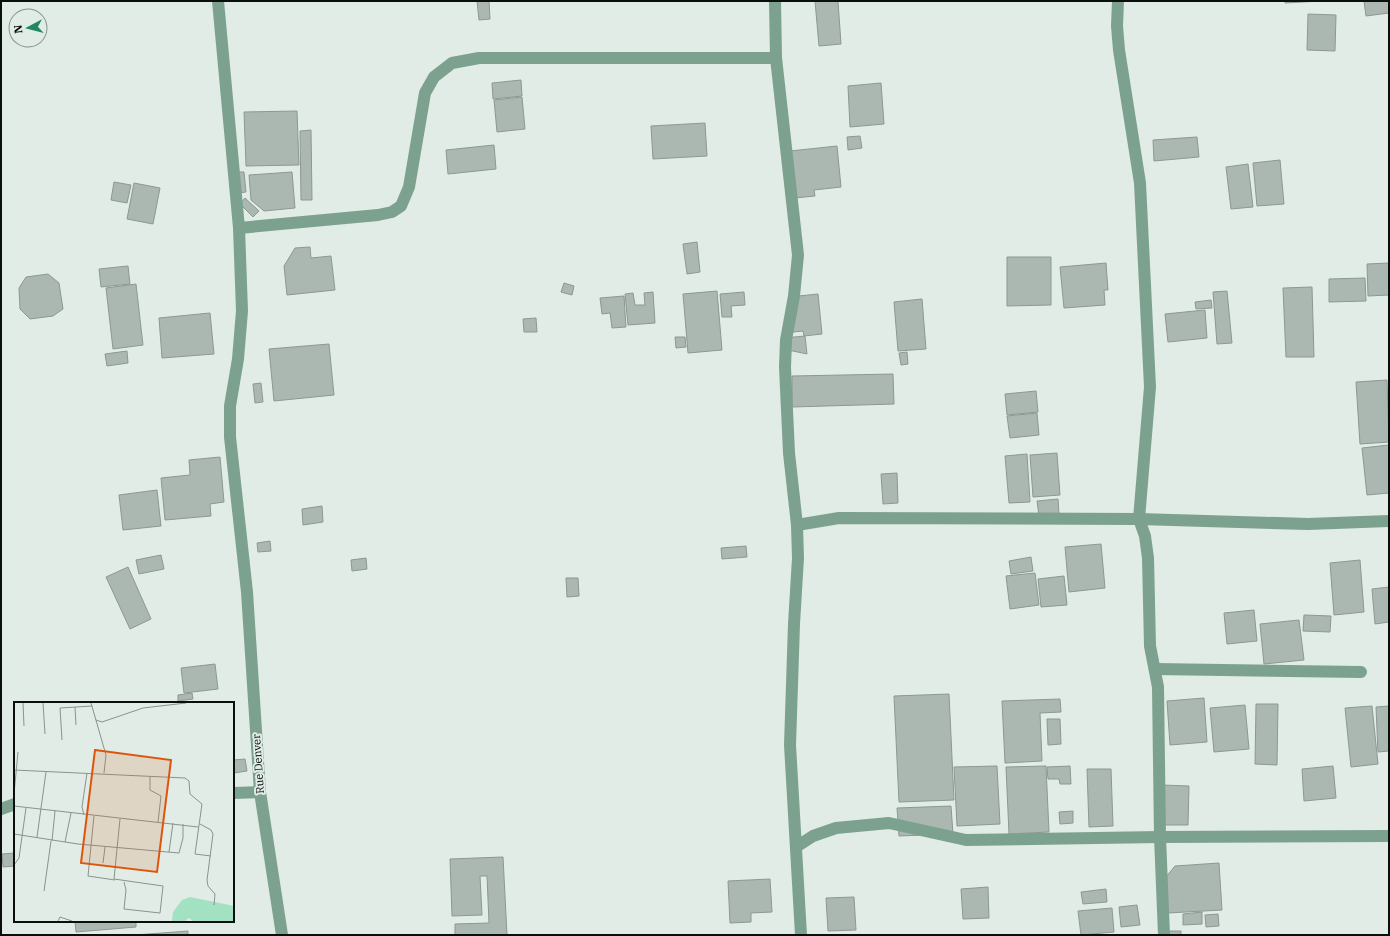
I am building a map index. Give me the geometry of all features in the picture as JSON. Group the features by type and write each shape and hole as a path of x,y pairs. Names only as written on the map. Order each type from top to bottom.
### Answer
{"street":[{"name":"Rue Denver","path":"218,1 239,228 242,312 238,359 230,406 230,437 247,592 260,792 282,935"},
{"path":"775,1 776,58 798,255 794,296 786,340 785,367 789,453 797,525 798,558 790,745 801,935"},
{"path":"1118,1 1117,26 1119,50 1140,183 1150,387 1139,519 1145,536 1148,558 1150,646 1158,687 1160,836 1164,935"},
{"path":"239,228 378,215 392,212 401,206 410,187 425,93 434,77 452,63 479,58 776,58"},
{"path":"797,525 839,518 1139,519 1308,524 1389,521"},
{"path":"1155,669 1361,672"},
{"path":"234,793 260,792"},
{"path":"1,809 14,804"},
{"path":"796,847 813,836 836,828 889,823 966,840 1160,836 1389,836"}],"building":[{"path":"477,1 489,1 490,19 479,20"},
{"path":"815,1 838,1 841,44 819,46"},
{"path":"1285,1 1321,1 1285,3"},
{"path":"1364,1 1389,1 1389,13 1366,16"},
{"path":"1308,14 1336,15 1335,51 1307,50"},
{"path":"521,80 522,96 493,99 492,83"},
{"path":"881,83 884,124 850,127 848,86"},
{"path":"522,97 525,129 497,132 494,100"},
{"path":"297,111 299,165 246,166 244,112"},
{"path":"705,123 707,156 653,159 651,126"},
{"path":"311,130 312,200 301,200 300,131"},
{"path":"860,136 862,148 848,150 847,137"},
{"path":"1197,137 1199,157 1154,161 1153,140"},
{"path":"494,145 496,169 448,174 446,150"},
{"path":"837,146 841,187 814,190 815,196 795,198 790,151"},
{"path":"1280,160 1284,204 1257,206 1253,163"},
{"path":"1248,164 1253,207 1231,209 1226,167"},
{"path":"236,172 244,172 246,192 238,193"},
{"path":"292,172 295,208 264,211 251,200 249,175"},
{"path":"114,182 131,185 127,203 111,200"},
{"path":"134,183 160,188 153,224 127,219"},
{"path":"245,198 259,211 253,217 240,204"},
{"path":"697,242 700,272 687,274 683,244"},
{"path":"310,247 311,258 331,256 335,290 287,295 284,266 295,248"},
{"path":"1007,257 1051,257 1051,305 1007,306"},
{"path":"1106,263 1108,290 1104,290 1105,305 1064,308 1060,267"},
{"path":"1389,263 1389,295 1368,296 1367,264"},
{"path":"128,266 130,284 101,287 99,269"},
{"path":"48,274 59,283 63,309 53,316 30,319 20,309 19,288 26,277"},
{"path":"1365,278 1366,301 1329,302 1329,279"},
{"path":"564,283 574,286 572,295 561,292"},
{"path":"136,284 143,345 113,349 106,288"},
{"path":"1312,287 1314,357 1286,357 1283,288"},
{"path":"717,291 722,350 688,353 683,294"},
{"path":"1227,291 1232,343 1217,344 1213,292"},
{"path":"653,292 655,323 628,325 625,294 633,293 635,305 645,305 644,293"},
{"path":"744,292 745,305 731,306 732,317 722,317 720,294"},
{"path":"818,294 822,334 804,336 803,331 793,332 789,297"},
{"path":"624,296 626,327 612,328 610,313 602,314 600,298"},
{"path":"922,299 926,349 898,351 894,302"},
{"path":"1211,300 1212,308 1196,309 1195,302"},
{"path":"1205,310 1207,338 1168,342 1165,314"},
{"path":"210,313 214,354 162,358 159,318"},
{"path":"536,318 537,332 524,332 523,319"},
{"path":"805,336 807,354 788,350 784,338"},
{"path":"675,337 685,337 686,347 676,348"},
{"path":"329,344 334,395 274,401 269,349"},
{"path":"127,351 128,363 107,366 105,354"},
{"path":"907,352 908,364 901,365 899,353"},
{"path":"893,374 894,404 792,407 792,376"},
{"path":"1387,380 1389,442 1360,444 1356,382"},
{"path":"261,383 263,402 255,403 253,384"},
{"path":"1036,391 1038,412 1007,415 1005,394"},
{"path":"1037,413 1039,435 1010,438 1007,416"},
{"path":"1389,445 1389,493 1367,495 1362,448"},
{"path":"1057,453 1060,495 1033,497 1030,455"},
{"path":"1027,454 1030,502 1009,503 1005,456"},
{"path":"220,457 224,502 210,504 211,516 165,520 161,478 190,475 189,460"},
{"path":"897,473 898,503 883,504 881,474"},
{"path":"157,490 161,526 123,530 119,495"},
{"path":"1058,499 1059,514 1039,516 1037,501"},
{"path":"322,506 323,522 303,525 302,509"},
{"path":"270,541 271,551 258,552 257,543"},
{"path":"1101,544 1105,588 1069,592 1065,547"},
{"path":"746,546 747,557 722,559 721,548"},
{"path":"161,555 164,569 139,574 136,560"},
{"path":"1031,557 1033,571 1011,574 1009,561"},
{"path":"366,558 367,569 352,571 351,560"},
{"path":"1360,560 1364,612 1334,615 1330,563"},
{"path":"128,567 151,619 130,629 106,577"},
{"path":"1035,573 1039,605 1010,609 1006,576"},
{"path":"1064,576 1067,605 1041,607 1038,579"},
{"path":"566,578 578,578 579,596 567,597"},
{"path":"1389,587 1389,622 1375,624 1372,589"},
{"path":"1254,610 1257,641 1227,644 1224,613"},
{"path":"1304,615 1331,616 1330,632 1303,631"},
{"path":"1299,620 1304,660 1264,664 1260,624"},
{"path":"215,664 218,689 184,693 181,668"},
{"path":"192,693 193,699 178,701 178,695"},
{"path":"949,694 954,800 899,802 894,696"},
{"path":"1204,698 1207,742 1170,745 1167,701"},
{"path":"1060,699 1061,712 1040,713 1042,761 1005,763 1002,701"},
{"path":"1256,704 1278,704 1277,765 1255,764"},
{"path":"1245,705 1249,749 1214,752 1210,708"},
{"path":"1372,706 1378,764 1351,767 1345,708"},
{"path":"1389,706 1389,751 1378,752 1376,707"},
{"path":"1047,719 1060,719 1061,744 1048,745"},
{"path":"245,759 247,771 234,773 234,760"},
{"path":"997,766 1000,824 957,826 954,767"},
{"path":"1046,766 1049,832 1009,834 1006,767"},
{"path":"1070,766 1071,784 1060,784 1059,779 1048,779 1047,767"},
{"path":"1333,766 1336,798 1304,801 1302,769"},
{"path":"1087,769 1111,769 1113,826 1089,827"},
{"path":"1162,785 1189,786 1188,825 1161,825"},
{"path":"951,806 953,834 899,836 897,808"},
{"path":"1073,811 1073,823 1060,824 1059,812"},
{"path":"14,853 14,866 3,867 2,854"},
{"path":"503,857 507,935 455,935 455,924 489,923 487,876 480,876 482,915 452,916 450,859"},
{"path":"1219,863 1222,910 1168,913 1166,877 1175,866"},
{"path":"770,879 772,912 751,913 751,922 730,923 728,881"},
{"path":"988,887 989,918 963,919 961,889"},
{"path":"1106,889 1107,902 1083,904 1081,892"},
{"path":"854,897 856,930 828,931 826,898"},
{"path":"1137,905 1140,925 1121,927 1119,907"},
{"path":"1112,908 1114,932 1081,935 1078,911"},
{"path":"1202,912 1202,924 1183,925 1183,914"},
{"path":"1218,914 1219,926 1206,927 1205,915"},
{"path":"75,922 136,922 136,927 76,932"},
{"path":"188,931 188,935 135,935"},
{"path":"1168,931 1181,931 1181,935 1168,935"}]}
